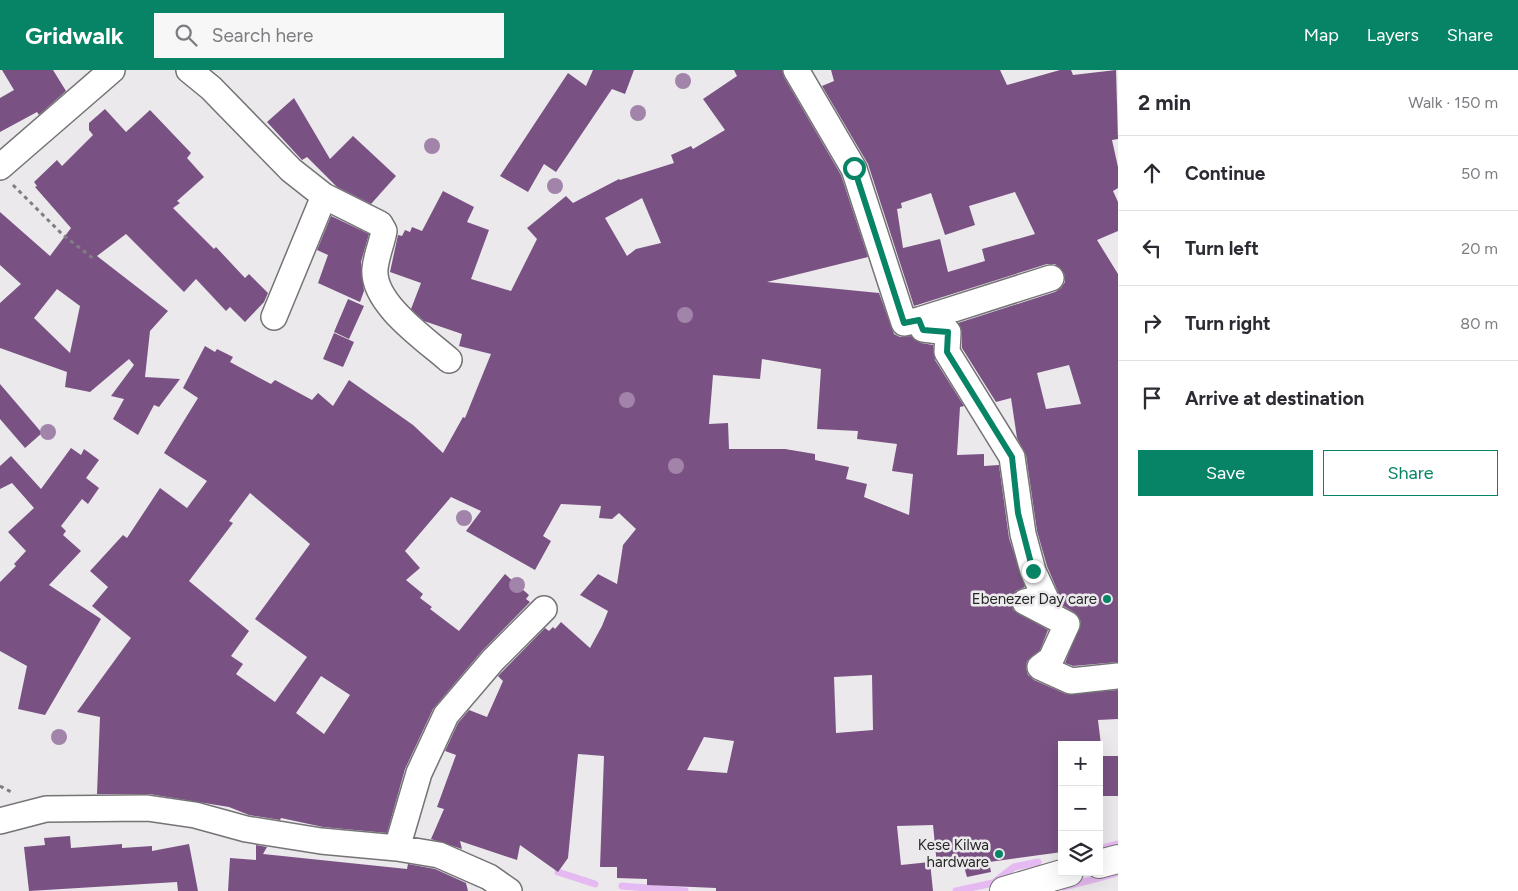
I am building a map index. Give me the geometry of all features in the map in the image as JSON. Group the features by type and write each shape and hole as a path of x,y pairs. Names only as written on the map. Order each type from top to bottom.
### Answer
{"main road":[{"path":"1103,863 1118,859"},
{"path":"1004,891 1058,875"}],"street":[{"path":"6,176 112,70"},
{"path":"189,70 211,88 291,170 324,196 380,224 384,231 375,268 375,280 381,295 394,312 449,360"},
{"path":"796,70 854,168 904,323 919,320 1051,278"},
{"path":"274,318 324,196"},
{"path":"919,320 923,330 948,332 947,352 1012,457 1023,534 1033,571 1045,597 1025,602 1067,624 1051,659 1040,667 1071,681 1118,676"},
{"path":"397,848 419,774 446,715 493,660 544,609"},
{"path":"0,821 46,809 147,808 195,815 246,829 311,840 397,848 438,855 489,877 509,891"}],"path":[{"path":"6,176 63,235 94,259"}],"building":[{"path":"2,70 53,70 66,91 39,115 37,112 0,132 0,98 14,90"},
{"path":"593,70 634,70 625,94 612,89 556,172 544,164 528,192 500,176 568,73 586,86"},
{"path":"734,70 782,70 784,77 841,175 868,257 767,282 879,293 894,334 900,337 911,336 921,343 933,345 935,360 964,406 960,407 957,455 984,454 984,466 999,465 1009,538 1025,587 1016,591 1012,597 1013,610 1048,630 1040,650 1027,661 1028,675 1034,680 1066,694 1118,690 1118,719 1098,720 1101,741 1058,741 1058,853 989,862 991,872 967,877 963,863 937,865 933,825 897,826 901,865 930,862 933,891 716,891 716,888 647,885 647,879 617,878 617,867 600,867 604,756 578,754 568,858 558,872 520,845 517,860 460,841 462,849 431,839 444,809 437,807 456,755 445,751 458,723 469,710 487,717 503,681 498,676 545,628 549,631 553,627 555,629 561,622 590,648 602,626 608,611 580,595 598,574 617,584 623,545 636,529 619,513 612,519 599,518 601,506 561,504 543,536 551,541 535,570 466,531 481,511 451,497 405,551 420,568 406,580 423,594 420,598 432,607 430,609 459,631 505,574 529,595 526,599 530,602 482,651 433,709 405,769 387,833 323,827 281,818 280,820 249,815 229,807 149,794 97,794 100,717 77,712 131,638 92,606 108,587 90,571 123,535 127,538 160,488 187,508 207,481 164,453 198,398 183,388 205,346 215,352 217,349 233,357 230,362 271,384 275,380 312,400 318,393 333,406 349,380 413,425 443,453 463,417 465,418 491,354 459,346 462,334 424,321 411,309 421,283 390,272 398,235 402,236 405,230 410,232 412,227 422,231 443,191 474,207 467,222 489,230 471,279 511,291 537,239 527,228 566,196 573,203 619,179 674,163 671,155 691,146 693,149 725,130 703,99 737,76","holes":["642,198 661,243 636,249 627,256 605,218","762,359 821,369 817,429 858,431 857,439 897,444 892,471 913,474 909,515 864,497 867,484 846,479 849,467 815,460 815,454 785,449 729,449 728,423 709,424 713,375 760,379","250,493 310,544 255,619 307,657 275,702 236,674 243,664 231,656 249,631 189,581 233,523 229,521","872,675 873,730 836,733 834,677","321,676 350,695 324,734 296,713","704,737 734,741 727,773 687,770"]},
{"path":"831,70 1000,70 1007,85 1060,70 1071,70 1073,75 1116,70 1118,139 1112,140 1118,167 1118,188 1113,191 1118,202 1118,231 1097,240 1118,274 1118,662 1073,666 1065,663 1081,622 1074,612 1058,603 1058,592 1047,566 1037,531 1026,455 1017,438 1011,398 996,402 962,348 962,332 958,323 1055,292 1065,282 1064,273 1055,264 1047,264 914,306 868,164 822,86 834,81","holes":["1015,192 1035,234 982,249 985,261 948,272 940,239 903,248 897,209 902,208 901,203 931,193 945,235 975,225 969,206","1069,365 1081,404 1046,409 1037,373"]},
{"path":"294,98 330,159 353,136 396,176 371,204 337,187 307,157 302,160 267,122"},
{"path":"105,109 126,132 150,110 191,153 187,158 204,177 177,201 180,203 173,208 214,249 216,247 245,278 249,274 268,293 264,302 245,322 230,307 226,311 196,279 184,292 126,234 97,256 168,311 150,331 145,377 180,379 159,407 154,405 138,435 113,419 124,399 111,396 134,365 129,359 90,392 65,387 67,372 0,348 0,303 21,284 0,265 0,212 50,256 71,228 35,187 37,186 34,182 57,160 62,166 93,135 89,130 89,123","holes":["57,289 80,306 70,353 34,318"]},
{"path":"331,216 369,234 361,262 364,291 360,302 318,283 328,255 317,250"},
{"path":"348,299 364,306 349,339 334,332"},
{"path":"334,333 354,342 343,367 323,359"},
{"path":"0,384 42,433 25,448 0,419"},
{"path":"71,448 81,455 84,449 99,460 86,478 99,488 88,504 82,499 61,526 66,531 63,535 81,551 49,585 101,619 45,715 18,709 27,666 0,651 0,582 16,566 14,564 26,551 8,532 34,508 12,483 0,489 0,466 11,456 41,489"},
{"path":"1103,756 1118,756 1118,796 1103,796"},
{"path":"70,836 71,848 122,844 122,848 152,846 152,851 189,844 198,891 178,891 177,882 29,891 24,847 45,845 44,838"},
{"path":"256,845 267,847 263,854 407,869 408,864 435,869 466,883 468,891 228,891 230,858 256,860"}],"waterway":[{"path":"1103,848 1118,844"},
{"path":"956,891 993,883 1014,867 1038,862"},
{"path":"558,872 595,884"},
{"path":"1064,887 1118,873"},
{"path":"622,886 685,891"}],"place":[{"name":"Ebenezer Day care","path":"1107,599"},
{"name":"Kese Kilwa hardware","path":"999,854"}],"route":[{"path":"854,168 904,323 919,320 923,330 948,332 947,352 1012,457 1018,513 1033,571"}]}
